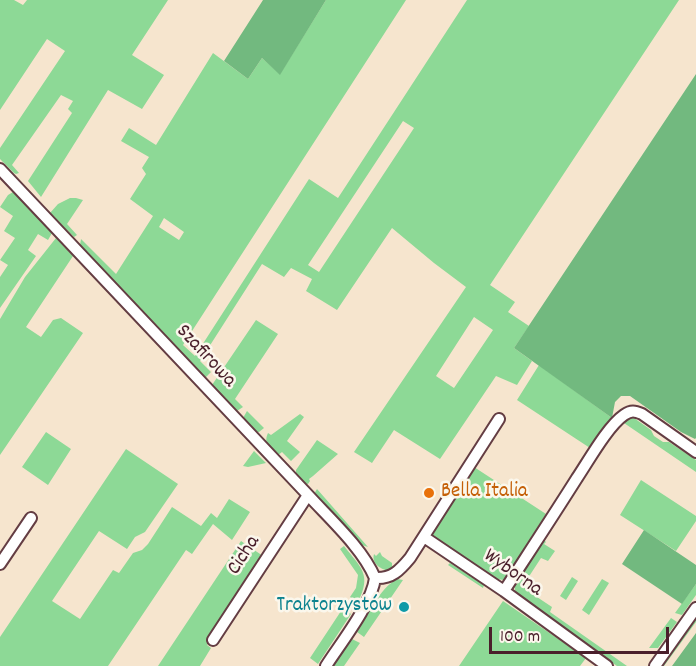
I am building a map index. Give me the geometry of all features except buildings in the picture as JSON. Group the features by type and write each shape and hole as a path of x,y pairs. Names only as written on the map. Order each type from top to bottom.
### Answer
{"street":[{"name":"Szafirowa","path":"0,168 308,495 355,547 369,565 375,578"},
{"path":"504,591 595,450 623,415 630,411 642,414 696,452"},
{"path":"326,666 369,598 375,578 386,578 396,573 405,564 499,419"},
{"name":"Cicha","path":"213,640 308,495"},
{"path":"0,564 31,518"},
{"name":"Wyborna","path":"424,537 504,591 607,666"},
{"path":"655,666 696,608"}],"green space":[{"path":"0,0 14,0 23,5 27,0 168,0 132,55 164,75 142,109 108,90 41,197 28,181 72,113 68,109 73,101 61,95 12,165 19,173 14,173 0,159 0,148 65,51 47,39 0,110"},
{"path":"263,0 326,0 280,75 262,58 248,79 224,61"},
{"path":"326,0 406,0 183,345 195,356 309,179 338,198 467,0 679,0 490,285 515,302 508,312 529,326 514,348 532,361 517,385 496,376 440,459 394,430 372,463 354,452 466,287 392,228 337,310 306,291 312,279 291,268 284,277 262,264 200,361 211,372 205,378 80,245 81,239 116,274 153,216 130,199 146,174 142,168 149,157 121,141 129,128 156,145 213,53 248,79 262,58 280,74","holes":["403,121 414,128 319,272 308,265","164,218 184,232 179,240 159,227","474,317 493,330 454,388 436,376"]},
{"path":"696,74 695,439 681,432 630,396 621,396 615,402 612,418 514,348"},
{"path":"13,192 52,233 48,240 38,234 28,250 36,256 0,308 0,277 8,265 0,260 15,238 4,231 13,216 0,207 8,195"},
{"path":"70,198 83,200 67,224 77,235 74,237 50,213 58,204"},
{"path":"56,238 73,256 26,327 41,337 53,320 61,318 83,333 0,455 0,319 25,277"},
{"path":"256,320 278,334 235,399 243,407 237,411 212,385"},
{"path":"539,365 612,418 590,448 517,400"},
{"path":"247,411 264,428 259,432 256,432 243,418"},
{"path":"300,414 304,417 287,441 300,452 291,461 282,452 277,456 267,443 268,433 271,435"},
{"path":"629,418 634,418 651,430 654,436 663,442 669,442 696,460 696,472 624,423"},
{"path":"46,432 71,449 48,485 22,467"},
{"path":"317,440 338,454 306,484 298,477 296,470"},
{"path":"126,449 178,484 145,532 135,537 127,549 99,531 52,601 80,619 113,570 119,573 133,553 142,550 148,544 172,507 201,526 211,513 217,518 229,499 250,512 232,540 213,524 192,554 186,550 108,666 0,666 0,637"},
{"path":"254,451 266,463 243,466"},
{"path":"474,467 546,514 503,580 431,536"},
{"path":"641,480 696,516 696,521 676,551 620,515"},
{"path":"317,489 368,547 359,544 314,494"},
{"path":"644,530 696,565 696,584 682,604 622,564"},
{"path":"543,539 546,542 544,544 555,551 548,561 541,558 528,578 532,585 531,593 552,607 550,612 627,666 617,666 516,595 514,584"},
{"path":"241,541 263,556 207,645 211,648 200,666 158,666"},
{"path":"344,546 363,572 364,585 358,602 350,597 356,588 358,575 340,549"},
{"path":"380,552 392,563 390,571 381,568 374,561 374,554 376,556"},
{"path":"450,563 484,585 483,588 448,565"},
{"path":"572,577 578,581 566,600 560,596"},
{"path":"397,579 403,580 364,637 357,632 385,589"},
{"path":"602,579 609,583 589,615 582,610"},
{"path":"696,584 696,595 682,615 675,613"},
{"path":"503,601 586,658 580,666 459,666"},
{"path":"343,608 351,614 318,664 310,658"},
{"path":"696,615 696,622 664,666 660,666"},
{"path":"671,618 677,622 658,648 649,648"},
{"path":"696,633 696,666 672,666"},
{"path":"352,639 360,643 344,666 333,666"}],"place":[{"name":"Bella Italia","path":"429,493"},
{"name":"Traktorzystów","path":"404,607"}]}
